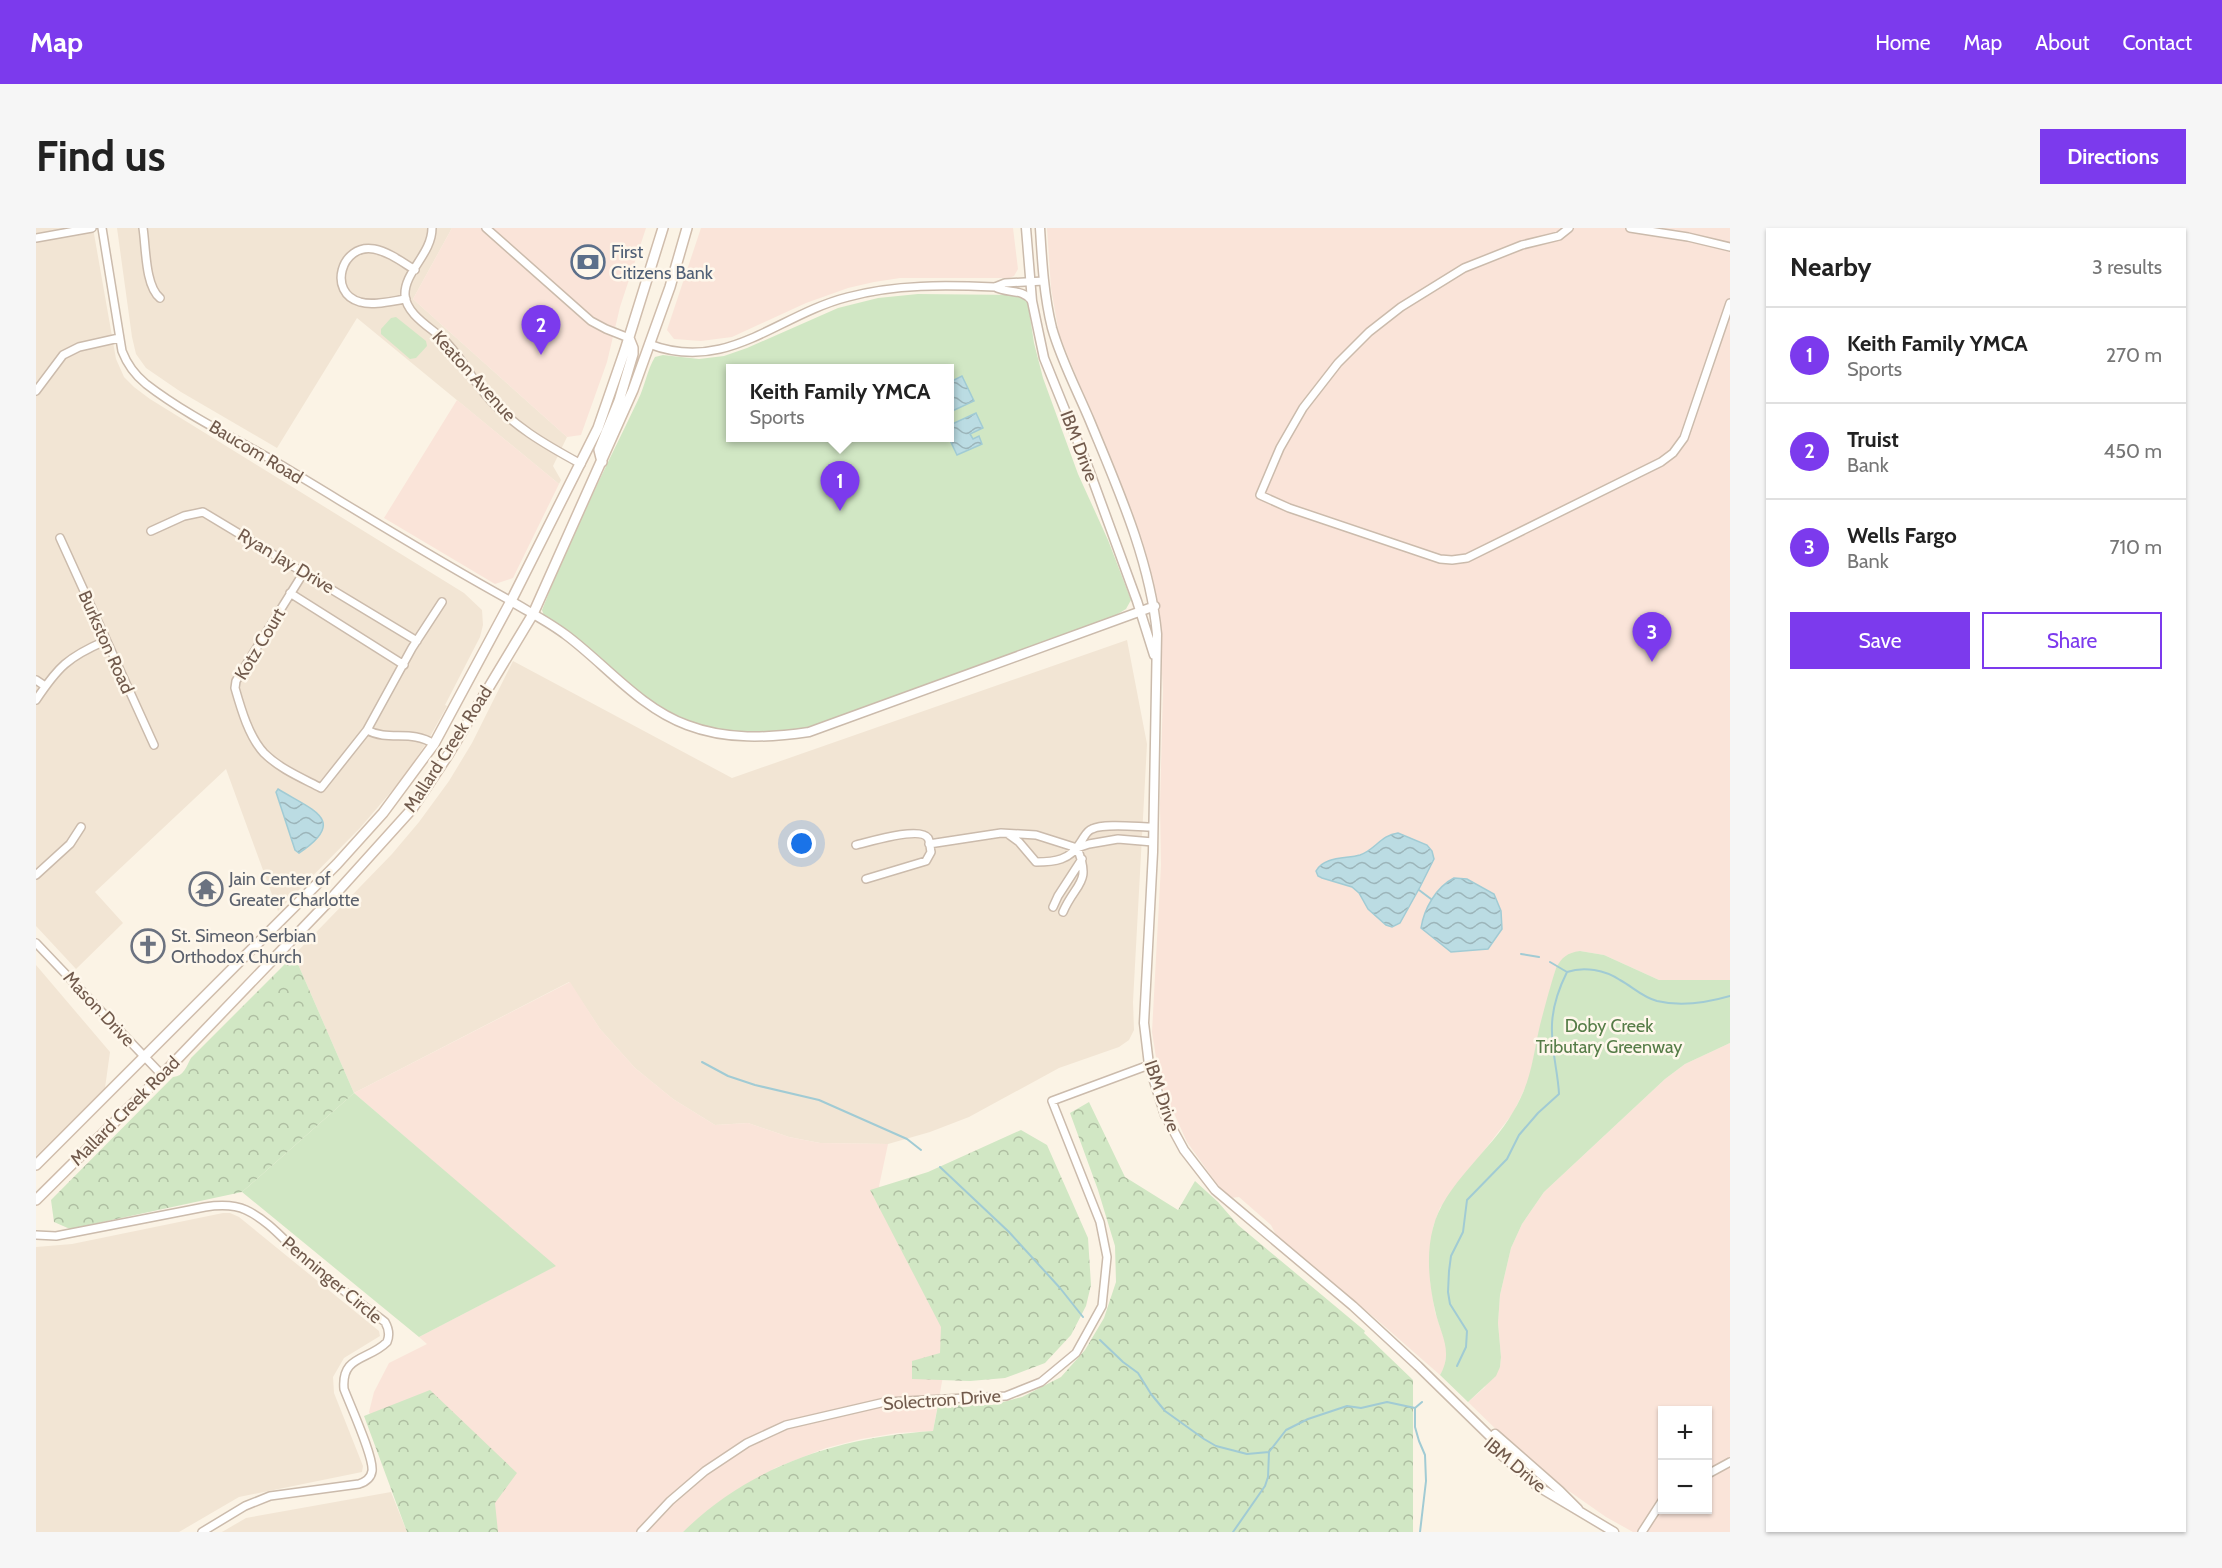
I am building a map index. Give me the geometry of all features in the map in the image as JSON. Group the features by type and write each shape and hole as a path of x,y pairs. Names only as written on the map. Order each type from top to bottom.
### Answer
{"main road":[{"name":"Mallard Creek Road","path":"36,1165 337,864 383,813 434,744 511,601 598,428 663,228"},
{"name":"Mallard Creek Road","path":"36,1200 162,1075 329,901 412,808 448,755 533,614 602,462 633,390 670,287 687,228"},
{"path":"602,462 599,450 619,401 633,354 629,338"}],"street":[{"path":"36,238 92,228"},
{"name":"Baucom Road","path":"102,228 119,338 125,360 140,379 179,406 435,560 511,601"},
{"path":"143,228 149,277 156,295 160,298"},
{"path":"415,270 383,251 364,249 349,257 341,271 343,288 355,300 368,303 406,299 406,288 428,247 432,228"},
{"path":"486,228 591,321 611,332 629,338"},
{"name":"IBM Drive","path":"1026,228 1032,301 1044,358 1088,467 1155,658"},
{"name":"IBM Drive","path":"1040,228 1044,281 1052,326 1060,353 1090,422 1138,547 1155,606 1157,634 1153,842 1144,1014 1149,1065 1165,1115 1176,1138 1207,1182 1229,1203 1353,1306 1463,1410 1477,1433 1528,1479 1614,1532"},
{"path":"1569,228 1559,236 1522,245 1464,268 1397,310 1359,341 1311,396 1294,421 1260,495 1279,504 1440,558 1452,560 1467,558 1661,462 1673,453 1687,431 1730,303"},
{"path":"1630,228 1698,239 1730,247"},
{"path":"649,344 673,352 706,353 740,343 844,297 871,291 928,286 995,287 1044,281"},
{"path":"995,287 1003,291 1022,292 1027,294 1032,301"},
{"name":"Keaton Avenue","path":"406,299 411,310 444,340 500,410 546,445 581,464"},
{"path":"36,391 63,355 79,347 119,338"},
{"name":"Ryan Jay Drive","path":"150,531 184,516 203,512 417,641"},
{"name":"Burkston Road","path":"60,538 154,745"},
{"name":"Kotz Court","path":"304,572 236,681 238,699 258,745 272,760 321,788 367,730"},
{"path":"290,593 404,665"},
{"path":"511,601 565,634 638,695 667,716 688,726 748,738 809,732 838,723 1155,606"},
{"path":"434,744 421,737 379,735 367,730 417,641 442,602"},
{"path":"36,700 45,686 71,658 105,641"},
{"path":"36,680 45,686"},
{"path":"36,875 70,844 81,827"},
{"path":"1007,834 1019,842 1036,862 1054,862 1066,858 1095,827 1153,827"},
{"path":"856,845 913,832 923,834 929,839 930,856 920,864 866,879"},
{"path":"928,844 975,836 1007,834 1036,836 1077,848 1118,839 1153,842"},
{"path":"1064,912 1073,893 1084,878 1082,859 1077,848"},
{"path":"1053,907 1082,859"},
{"path":"1065,885 1073,893"},
{"name":"Mason Drive","path":"36,943 162,1075"},
{"name":"Solectron Drive","path":"641,1532 670,1501 705,1471 747,1443 786,1425 885,1402 1006,1396 1041,1382 1076,1353 1102,1306 1107,1257 1100,1222 1052,1101 1149,1065"},
{"name":"Penninger Circle","path":"36,1236 56,1236 205,1207 237,1208 253,1214 270,1227 310,1264 385,1322 388,1327 387,1342 353,1362 347,1369 343,1381 372,1468 369,1478 359,1485 284,1494 258,1500 202,1532"},
{"name":"IBM Drive","path":"1463,1410 1478,1418 1578,1509"},
{"path":"1712,1471 1730,1462"},
{"path":"1642,1532 1658,1507"}],"shaded area":[{"path":"36,228 93,228 116,359 124,377 134,387 464,593 482,610 483,625 480,637 445,705 447,706 427,742 402,779 360,828 278,911 226,769 95,892 123,923 76,969 36,926"},
{"path":"117,228 452,228 413,299 567,437 553,466 561,480 559,484 357,318 277,448 181,392 146,368 136,354 132,337"},
{"path":"452,228 646,228 620,307 607,362 581,435 567,437 413,299"},
{"path":"701,228 1013,228 1018,269 1014,276 1009,278 900,278 874,282 848,288 806,303 732,337 701,341 674,339 667,330"},
{"path":"1047,228 1730,228 1730,980 1659,980 1604,955 1580,951 1556,968 1529,1080 1513,1113 1440,1208 1433,1227 1430,1280 1435,1312 1447,1347 1445,1366 1440,1375 1283,1243 1271,1225 1239,1197 1231,1198 1217,1184 1187,1142 1163,1089 1152,1032 1161,865 1163,691 1159,619 1146,555 1059,334 1051,288"},
{"path":"457,400 559,484 513,578 495,584 384,518"},
{"path":"1127,640 1147,744 1133,1002 1134,1030 1129,1040 1119,1047 1059,1068 969,1117 930,1132 888,1144 820,1143 789,1137 748,1123 715,1125 673,1099 635,1068 600,1029 569,982 354,1093 294,955 392,854 419,822 449,781 472,743 513,661 732,778"},
{"path":"36,965 110,1052 105,1088 36,1156"},
{"path":"570,982 600,1029 635,1068 673,1099 715,1125 748,1123 789,1137 820,1143 888,1144 879,1186 952,1327 933,1431 897,1433 861,1439 826,1448 775,1468 683,1532 407,1532 402,1489 369,1412 374,1392 389,1363 427,1344 419,1337 555,1266 354,1093"},
{"path":"1730,1043 1730,1532 1633,1532 1606,1517 1566,1489 1504,1437 1468,1402 1484,1388 1500,1367 1498,1323 1500,1295 1511,1248 1522,1224 1544,1192 1665,1079 1685,1064"},
{"path":"223,1213 239,1217 379,1331 380,1336 344,1358 333,1377 334,1393 363,1466 362,1472 239,1497 179,1532 36,1532 36,1247 72,1244"},
{"path":"391,1492 407,1532 222,1532 246,1518"}],"green space":[{"path":"918,294 1020,295 1028,303 1034,343 1043,378 1078,474 1108,540 1131,600 1126,609 1116,615 810,728 772,734 752,734 713,729 694,723 676,716 639,692 585,645 544,616 542,610 576,530 640,395 655,357 663,355 699,359 724,356 838,308 878,298"},
{"path":"396,317 426,341 427,346 416,358 410,359 381,334 381,329 391,318"},
{"name":"Doby Creek Tributary Greenway","path":"1580,951 1604,955 1659,980 1730,980 1730,1043 1685,1064 1665,1079 1544,1192 1522,1224 1511,1248 1500,1295 1498,1323 1500,1367 1496,1376 1468,1402 1440,1375 1446,1358 1446,1350 1435,1310 1430,1279 1429,1259 1433,1228 1439,1212 1457,1182 1504,1126 1519,1101 1531,1070 1540,1025 1556,968 1565,956"},
{"path":"294,955 354,1093 242,1192 70,1229 54,1222 51,1200 173,1077 182,1073 191,1058"},
{"path":"354,1093 556,1266 419,1337 242,1192"},
{"path":"1089,1102 1125,1177 1178,1210 1195,1181 1238,1225 1365,1331 1364,1333 1413,1380 1413,1532 683,1532 709,1509 767,1472 831,1448 898,1434 933,1431 938,1405 992,1405 1022,1397 1061,1377 1085,1350 1104,1318 1116,1282 1115,1246 1098,1190 1070,1113"},
{"path":"1021,1130 1047,1145 1088,1238 1091,1285 1086,1306 1071,1335 1045,1363 1005,1378 970,1381 912,1379 912,1361 940,1353 941,1327 870,1190 928,1172"},
{"path":"430,1390 517,1473 495,1503 498,1532 407,1532 364,1416"}],"water":[{"path":"962,376 974,401 954,410 954,380"},
{"path":"976,413 983,428 970,434 973,439 979,436 982,444 957,455 951,442 954,442 954,423"},
{"path":"278,789 313,810 320,816 323,824 322,832 314,842 299,853 295,850 276,792"},
{"path":"1398,833 1427,845 1434,859 1400,923 1392,927 1386,925 1368,909 1359,893 1352,887 1322,878 1316,871 1330,860 1365,853 1387,837"},
{"path":"1454,878 1467,879 1494,894 1501,911 1502,929 1488,949 1451,952 1421,928 1432,899"}],"waterway":[{"path":"1419,890 1431,899"},
{"path":"1521,954 1539,957"},
{"path":"1550,962 1567,972"},
{"path":"1457,1366 1466,1347 1467,1331 1450,1304 1448,1292 1451,1256 1463,1232 1467,1200 1507,1159 1519,1135 1538,1113 1559,1094 1552,1024 1556,1001 1567,972 1580,969 1601,971 1647,997 1666,1003 1694,1003 1730,996"},
{"path":"702,1062 728,1076 755,1085 819,1100 907,1139 921,1150"},
{"path":"940,1167 1009,1232 1083,1317"},
{"path":"1100,1340 1138,1373 1165,1411 1204,1439 1216,1446 1247,1454 1269,1452"},
{"path":"1233,1532 1265,1486 1268,1477 1269,1452 1286,1430 1308,1419 1347,1406 1361,1408 1387,1402 1415,1408"},
{"path":"1415,1408 1422,1402"},
{"path":"1415,1408 1415,1427 1425,1455 1426,1481 1420,1532"}],"place":[{"name":"First Citizens Bank","path":"588,262"},
{"name":"Truist","path":"541,355"},
{"name":"Keith Family YMCA","path":"840,511"},
{"name":"Wells Fargo","path":"1652,662"},
{"name":"Jain Center of Greater Charlotte","path":"206,889"},
{"name":"St. Simeon Serbian Orthodox Church","path":"148,946"}]}
